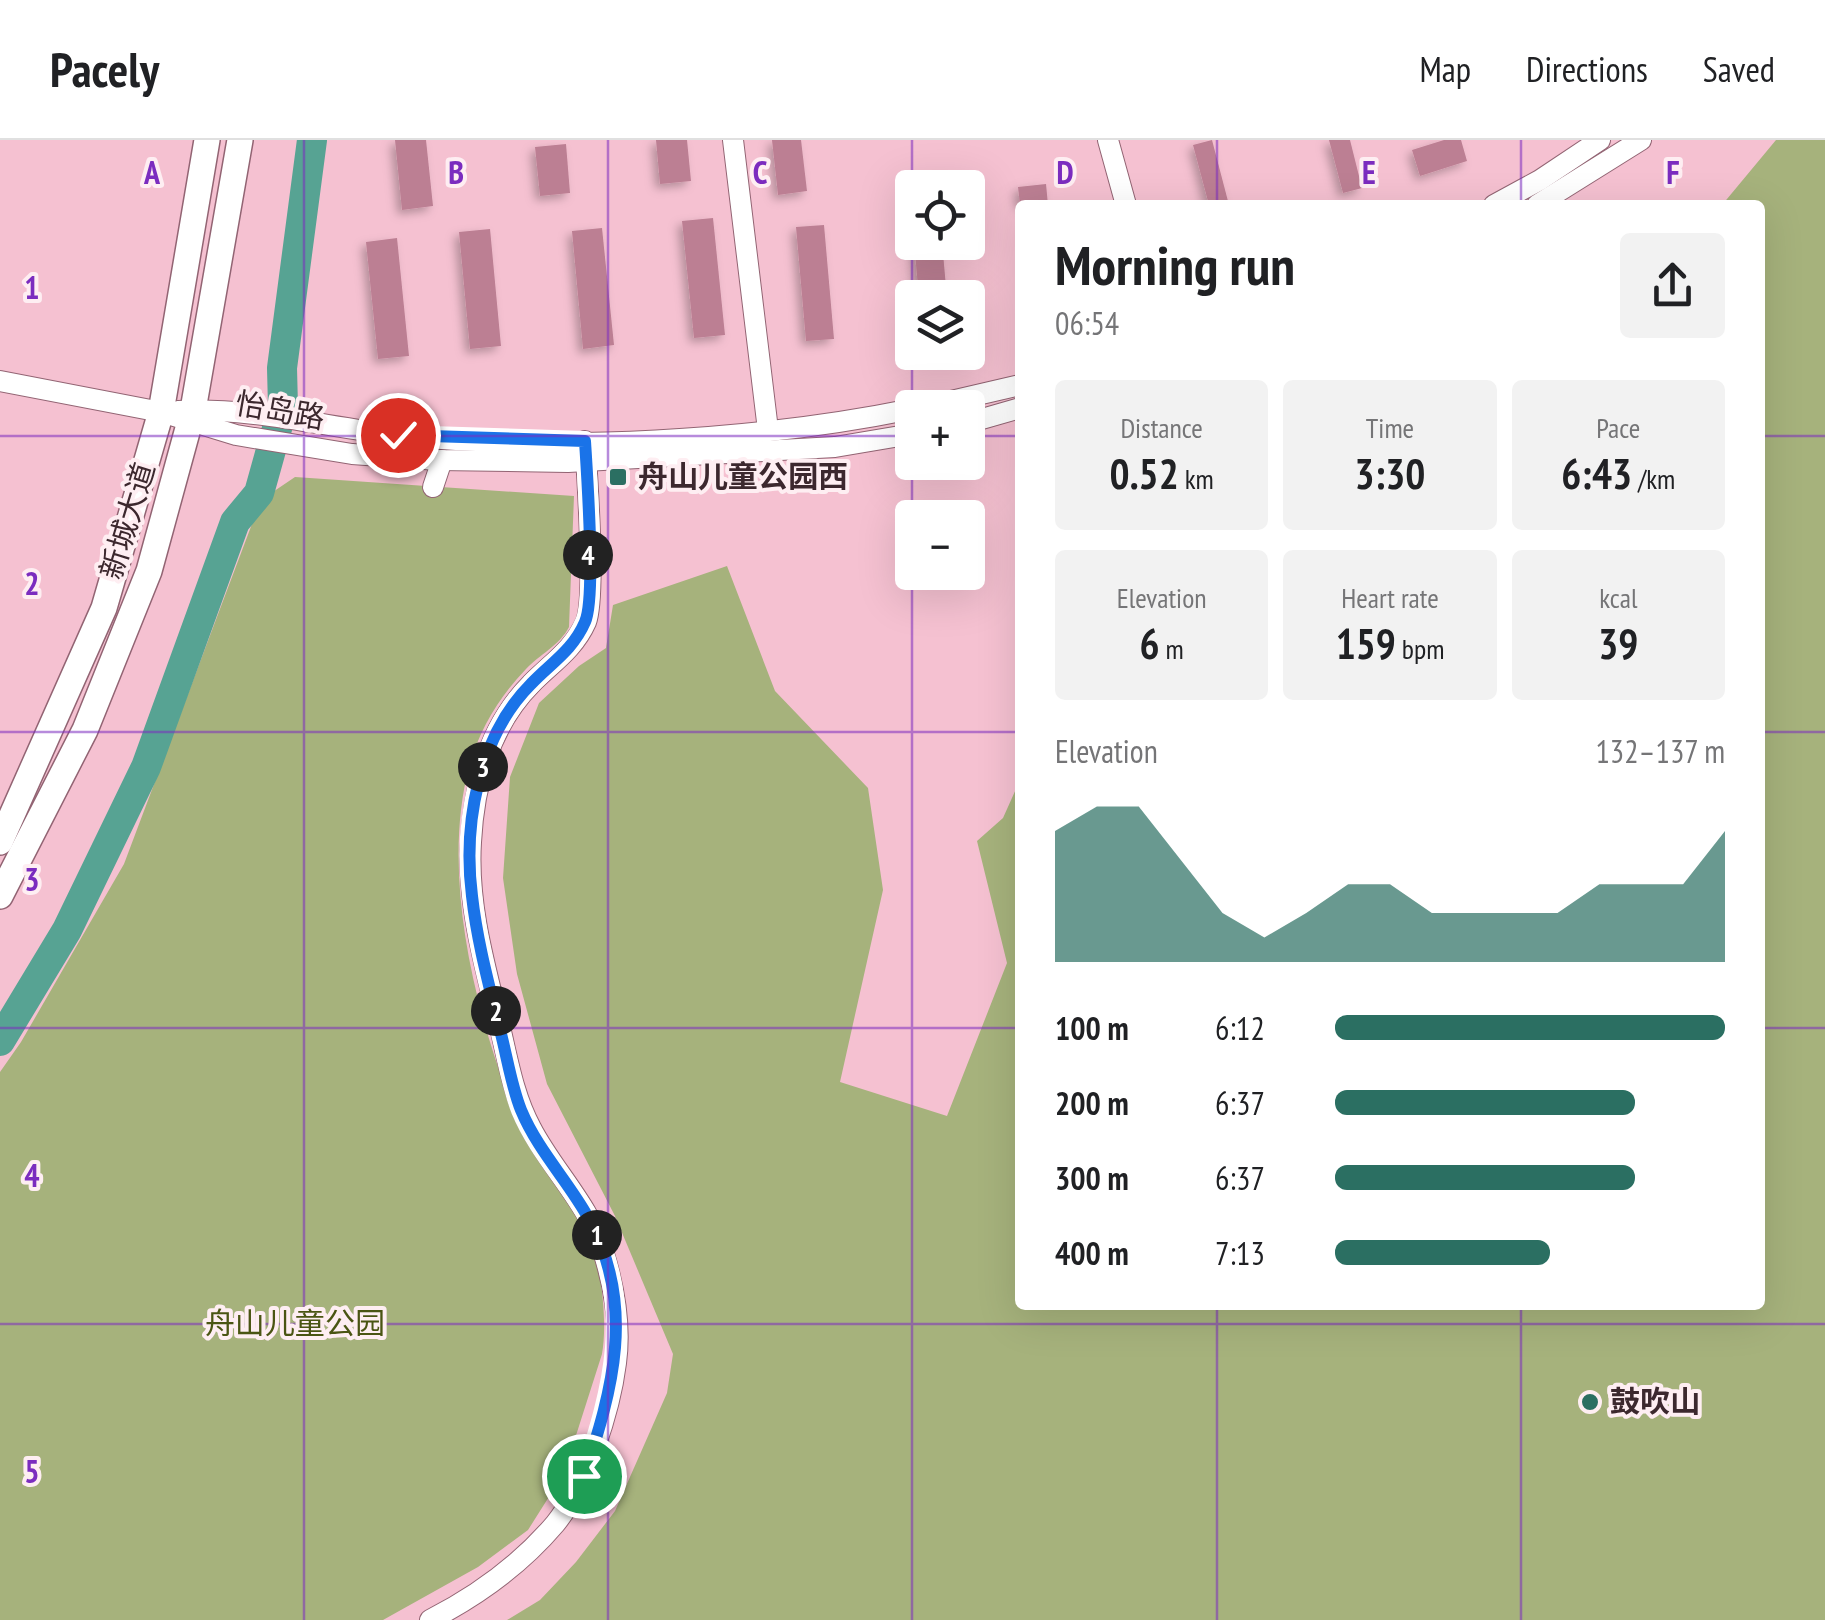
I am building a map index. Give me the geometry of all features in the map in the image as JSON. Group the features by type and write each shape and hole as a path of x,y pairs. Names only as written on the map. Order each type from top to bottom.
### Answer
{"main road":[{"name":"新城大道","path":"0,842 104,608 161,412 208,140"},
{"name":"新城大道","path":"0,896 85,730 142,589 192,417 240,140"}],"street":[{"path":"733,140 768,430"},
{"path":"1108,140 1125,200"},
{"path":"1503,200 1600,140"},
{"path":"1545,200 1641,140"},
{"name":"怡岛路","path":"0,381 192,417 236,435 352,454 442,460 586,451 834,446 895,437"},
{"path":"985,393 1015,386"},
{"path":"985,418 1015,409"},
{"path":"192,417 240,413 398,435 586,451 826,427 895,413"},
{"path":"430,1620 511,1569 557,1521 584,1476 616,1363 616,1318 602,1246 522,1110 471,893 478,782 500,725 529,686 571,648 587,619 586,451"},
{"path":"433,487 442,460"}],"green space":[{"path":"1776,140 1825,140 1825,1620 507,1620 540,1600 576,1562 615,1511 667,1393 673,1354 615,1216 547,1084 517,974 503,878 510,777 539,703 579,666 606,648 613,605 727,566 775,691 868,788 883,890 840,1082 947,1116 1007,963 977,841 1003,818 1015,791 1015,1310 1765,1310 1765,200 1726,200"},
{"name":"舟山儿童公园","path":"295,477 574,496 569,627 516,680 484,727 473,753 461,808 460,896 475,985 499,1071 521,1125 591,1241 602,1290 602,1354 564,1473 528,1530 478,1567 383,1620 0,1620 0,1072 124,864 261,500"}],"building":[{"path":"395,140 426,140 433,206 402,210"},
{"path":"656,140 687,140 691,181 660,184"},
{"path":"772,140 801,140 807,191 778,195"},
{"path":"1212,140 1228,200 1208,200 1193,145"},
{"path":"1329,140 1350,140 1362,188 1343,193"},
{"path":"1444,140 1461,140 1467,161 1420,176 1412,150"},
{"path":"566,144 570,193 540,196 535,147"},
{"path":"1046,184 1048,200 1019,200 1018,187"},
{"path":"713,218 725,335 694,338 682,221"},
{"path":"824,225 834,339 806,341 796,227"},
{"path":"602,228 614,345 583,349 572,231"},
{"path":"490,229 501,346 470,349 459,232"},
{"path":"397,238 409,356 378,359 366,242"},
{"path":"916,260 944,260 945,280 917,280"}],"waterway":[{"path":"0,1041 67,930 146,767 235,522 259,493 283,407 282,368 312,140"}],"place":[{"name":"舟山儿童公园西","path":"618,477"},
{"name":"鼓吹山","path":"1590,1402"}],"route":[{"path":"398,435 585,441 587,619 571,648 529,686 500,725 478,782 470,845 471,893 480,944 512,1080 522,1110 545,1154 588,1217 602,1246 611,1280 616,1363 584,1476"}]}
